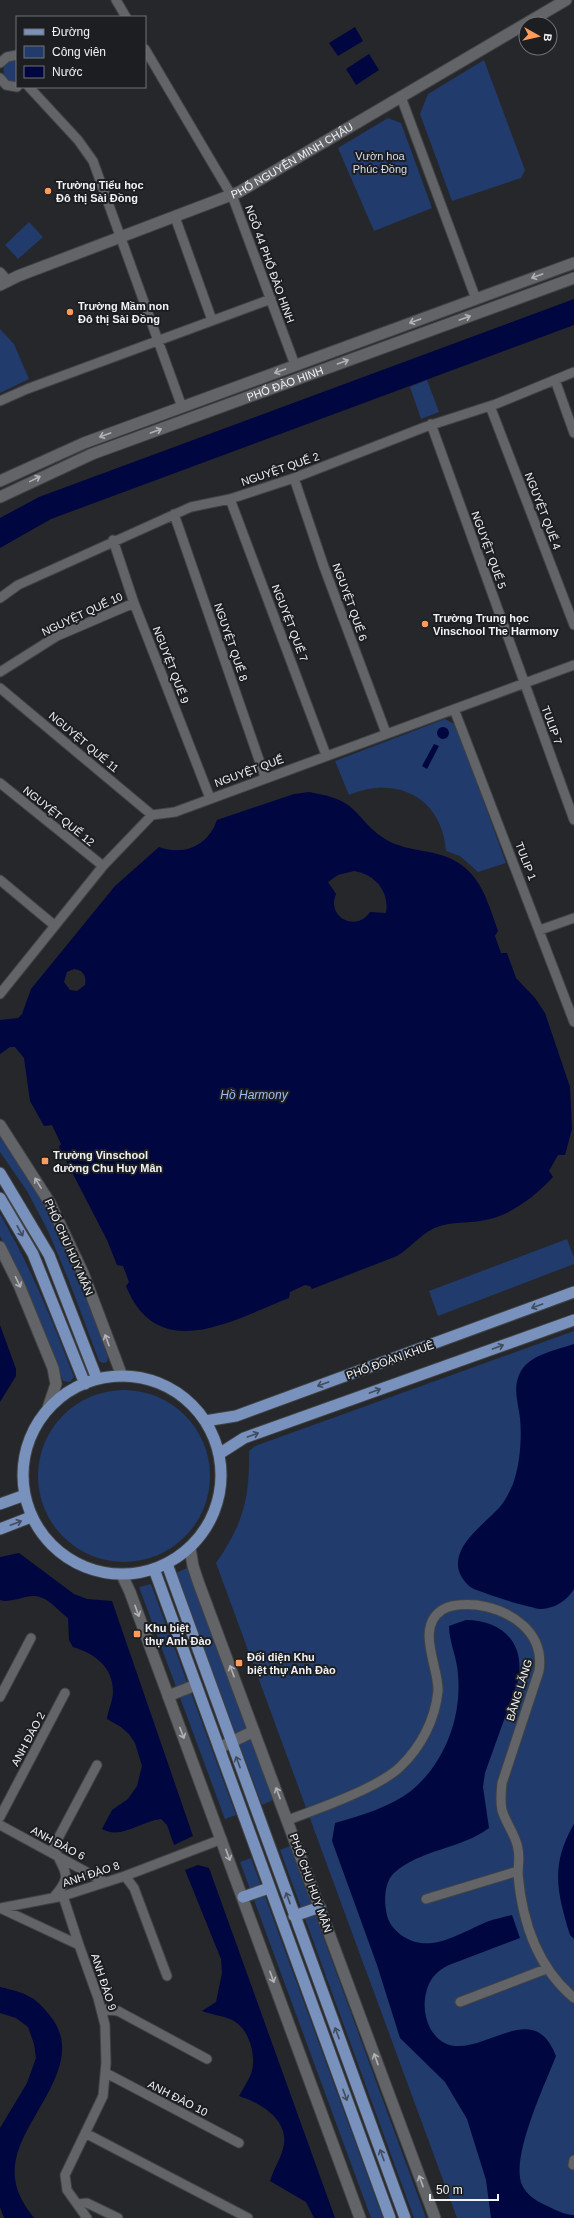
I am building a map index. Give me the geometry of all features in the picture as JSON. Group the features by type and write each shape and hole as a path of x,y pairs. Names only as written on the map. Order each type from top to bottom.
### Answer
{"main road":[{"name":"PHỐ NGUYỄN MINH CHÂU","path":"4,283 232,196 566,0"},
{"name":"PHỐ ĐÀO HINH","path":"0,481 65,450 574,263"},
{"name":"PHỐ ĐÀO HINH","path":"0,496 92,454 574,278"},
{"name":"PHỐ CHU HUY MÂN","path":"0,1125 50,1203 83,1273 122,1376"},
{"name":"PHỐ CHU HUY MÂN","path":"0,1173 48,1255 97,1379"},
{"path":"0,1198 33,1254 85,1384"},
{"path":"0,1248 19,1285 53,1368 56,1384 48,1408 36,1427 25,1452 23,1468 25,1495 32,1517 49,1544 66,1558 90,1570 122,1575 138,1574 167,1564 190,1548 208,1525 217,1505 220,1488 219,1454 205,1421 191,1404 169,1388 149,1380 122,1376 97,1379 85,1384 60,1397 48,1408"},
{"name":"PHỐ ĐOÀN KHUÊ","path":"205,1421 236,1416 574,1292"},
{"path":"219,1454 244,1438 574,1320"},
{"path":"0,1504 25,1495"},
{"path":"0,1529 32,1517"},
{"name":"PHỐ CHU HUY MÂN","path":"190,1548 193,1566 435,2218"},
{"path":"167,1564 405,2218"},
{"path":"154,1569 390,2218"},
{"path":"122,1575 130,1592 222,1839 360,2218"},
{"path":"168,1696 196,1686"},
{"path":"219,1748 254,1731"},
{"path":"243,1897 269,1888"},
{"path":"294,1916 320,1907"}],"street":[{"path":"116,0 125,16"},
{"name":"NGÕ 44 PHỐ ĐÀO HINH","path":"146,51 232,196 295,365"},
{"path":"0,64 7,57 16,55"},
{"path":"1,82 9,86 16,87"},
{"path":"30,88 90,155 182,407"},
{"path":"401,97 476,299"},
{"path":"175,217 212,320"},
{"path":"0,272 4,283"},
{"path":"0,401 27,389 271,299"},
{"name":"NGUYỆT QUẾ 2","path":"0,598 18,585 114,540 191,507 230,498 294,478 431,424 490,406 574,372"},
{"path":"555,380 574,433"},
{"name":"NGUYỆT QUẾ 4","path":"490,406 574,625"},
{"name":"NGUYỆT QUẾ 5","path":"431,424 524,683"},
{"name":"NGUYỆT QUẾ 6","path":"294,478 324,567 386,733"},
{"name":"NGUYỆT QUẾ 7","path":"230,498 326,755"},
{"name":"NGUYỆT QUẾ 8","path":"174,514 265,778"},
{"name":"NGUYỆT QUẾ 9","path":"114,540 134,603 210,798"},
{"name":"NGUYỆT QUẾ 10","path":"0,672 56,636 134,603"},
{"name":"NGUYỆT QUẾ","path":"152,815 175,812 326,755 574,665"},
{"name":"TULIP 7","path":"524,683 574,820"},
{"name":"NGUYỆT QUẾ 11","path":"0,688 152,815"},
{"name":"TULIP 1","path":"454,709 574,1022"},
{"name":"NGUYỆT QUẾ 12","path":"0,783 103,866"},
{"path":"0,994 103,866 152,815"},
{"path":"0,880 54,925"},
{"path":"540,930 574,918"},
{"path":"0,977 8,984"},
{"name":"BẰNG LĂNG","path":"288,1820 375,1784 399,1768 416,1751 428,1729 436,1708 438,1689 429,1638 432,1624 441,1611 455,1605 470,1604 500,1610 511,1615 531,1635 541,1658 539,1671 502,1783 500,1798 502,1811 518,1848 520,1860 518,1872 524,1914 530,1933 546,1968 574,1998"},
{"path":"0,1697 31,1638"},
{"name":"ANH ĐÀO 2","path":"0,1817 65,1693"},
{"path":"53,1898 65,1884 66,1875 56,1855 54,1846 96,1765"},
{"name":"ANH ĐÀO 6","path":"0,1825 105,1882"},
{"name":"ANH ĐÀO 8","path":"1,1908 62,1896 126,1876 222,1839"},
{"path":"426,1899 518,1872"},
{"path":"126,1876 134,1888 167,1976"},
{"path":"62,1896 79,1945"},
{"name":"ANH ĐÀO 9","path":"1,1908 79,1945 101,2009 105,2025 106,2073 103,2096 87,2134 65,2175 68,2190 87,2218"},
{"path":"460,2002 546,1968"},
{"path":"101,2009 118,2011 207,2059"},
{"name":"ANH ĐÀO 10","path":"106,2073 239,2143"},
{"path":"87,2134 243,2217"},
{"path":"78,2204 87,2203 118,2218"}],"green space":[{"path":"16,59 16,83 9,81 5,76 4,66 6,62"},
{"path":"484,60 525,170 521,178 452,201 420,114 428,94"},
{"name":"Vườn hoa Phúc Đồng","path":"388,118 401,123 432,208 374,231 338,148"},
{"path":"29,222 43,237 18,259 5,245"},
{"path":"0,329 14,344 29,379 0,393"},
{"path":"427,380 439,412 421,419 410,387"},
{"path":"445,719 454,724 458,731 506,863 478,872 460,856 446,851 443,832 436,817 426,804 414,795 399,790 383,788 366,789 349,795 335,761"},
{"path":"0,1134 47,1205 79,1277 108,1357 107,1362 103,1363 99,1361 69,1281 48,1231 27,1191 0,1152"},
{"path":"0,1214 31,1273 49,1315 74,1377 70,1382 63,1381 45,1332 0,1236"},
{"path":"567,1239 574,1258 574,1264 438,1316 429,1291"},
{"path":"574,1331 574,2218 457,2218 216,1563 233,1536 239,1523 248,1483 249,1451 255,1446"},
{"path":"116,1390 132,1390 157,1396 165,1400 179,1409 191,1421 204,1443 210,1468 210,1484 204,1509 191,1531 179,1543 157,1556 132,1562 116,1562 91,1556 83,1552 69,1543 57,1531 44,1509 38,1484 38,1468 44,1443 48,1435 57,1421 69,1409 91,1396"},
{"path":"187,1568 273,1800 262,1805 176,1573"},
{"path":"151,1584 236,1815 225,1819 139,1587"},
{"path":"290,1846 426,2218 414,2218 280,1850"},
{"path":"251,1858 383,2218 371,2218 240,1862"}],"water":[{"path":"355,27 363,41 338,56 329,43"},
{"path":"369,54 379,70 356,85 346,69"},
{"path":"574,299 574,325 51,519 0,548 0,518 39,497"},
{"path":"443,727 447,729 449,733 447,737 443,739 439,737 437,733 439,729"},
{"path":"434,744 439,746 427,769 422,766"},
{"name":"Hồ Harmony","path":"309,792 339,800 354,810 374,831 387,840 405,847 445,856 458,862 468,870 476,880 488,903 498,931 495,936 501,953 507,953 516,978 535,998 545,1013 570,1087 572,1129 565,1155 558,1155 549,1171 553,1177 529,1199 511,1211 491,1219 450,1224 434,1228 397,1256 312,1289 310,1286 305,1285 290,1292 289,1298 222,1325 199,1330 177,1330 157,1325 140,1310 126,1286 129,1282 123,1266 117,1265 107,1240 59,1147 61,1144 52,1125 44,1126 30,1101 24,1058 15,1047 10,1047 0,1054 0,1020 18,1018 22,1014 31,989 115,886 159,847 177,850 194,847 208,836 217,820 294,794","holes":["354,871 368,876 379,885 386,898 386,913 370,912 364,918 350,922 344,920 339,915 335,909 334,902 336,894 328,882 338,875","74,969 82,972 85,976 85,985 77,991 70,990 64,982 67,972"]},
{"path":"0,1325 16,1369 16,1376 0,1402"},
{"path":"574,1344 574,1589 568,1597 556,1605 542,1609 507,1600 472,1588 462,1577 458,1563 459,1555 468,1540 499,1508 507,1497 513,1484 519,1460 521,1443 520,1418 516,1388 521,1371 531,1360 545,1353"},
{"path":"19,1553 74,1594 87,1599 112,1601 193,1836 174,1845 167,1825 161,1819 154,1820 124,1831 109,1832 102,1829 112,1810 128,1799 137,1786 142,1766 135,1743 129,1734 121,1727 107,1719 113,1695 110,1675 101,1662 95,1657 73,1647 69,1640 68,1618 40,1597 30,1596 10,1601 0,1600 0,1557"},
{"path":"466,1620 479,1621 500,1629 515,1645 520,1667 518,1681 485,1773 483,1787 489,1828 466,1841 416,1859 394,1873 391,1876 386,1890 385,1901 387,1914 390,1924 401,1935 412,1941 423,1943 434,1943 445,1940 489,1921 512,1915 520,1938 441,1969 433,1977 427,1989 425,2014 430,2028 440,2040 452,2045 465,2046 520,2030 537,2031 547,2040 556,2056 530,2121 521,2157 520,2173 522,2185 532,2197 559,2212 574,2215 574,2218 491,2218 486,2180 467,2119 445,2082 400,2038 377,1965 332,1841 335,1823 374,1810 403,1797 423,1780 442,1753 454,1723 459,1690 458,1674 450,1638 449,1626"},
{"path":"574,1824 574,1939 570,1935 565,1920 559,1892 558,1879 561,1853"},
{"path":"198,1865 209,1868 335,2218 314,2218 306,2202 270,2181 282,2153 284,2139 283,2130 265,2108 239,2096 250,2077 253,2067 251,2045 240,2025 228,2018 202,2011 216,2002 222,1973 221,1959 185,1870"},
{"path":"0,1987 17,1991 35,2000 51,2017 60,2034 62,2052 58,2070 30,2124 16,2159 15,2176 18,2191 34,2218 4,2218 0,2207 0,2128 27,2083 36,2058 34,2044 28,2027 16,2018 0,2013"}],"place":[{"name":"Trường Tiểu học Đô thị Sài Đồng","path":"48,191"},
{"name":"Trường Mầm non Đô thị Sài Đồng","path":"70,312"},
{"name":"Trường Trung học Vinschool The Harmony","path":"425,624"},
{"name":"Trường Vinschool đường Chu Huy Mân","path":"45,1161"},
{"name":"Khu biệt thự Anh Đào","path":"137,1634"},
{"name":"Đối diện Khu biệt thự Anh Đào","path":"239,1663"}]}
